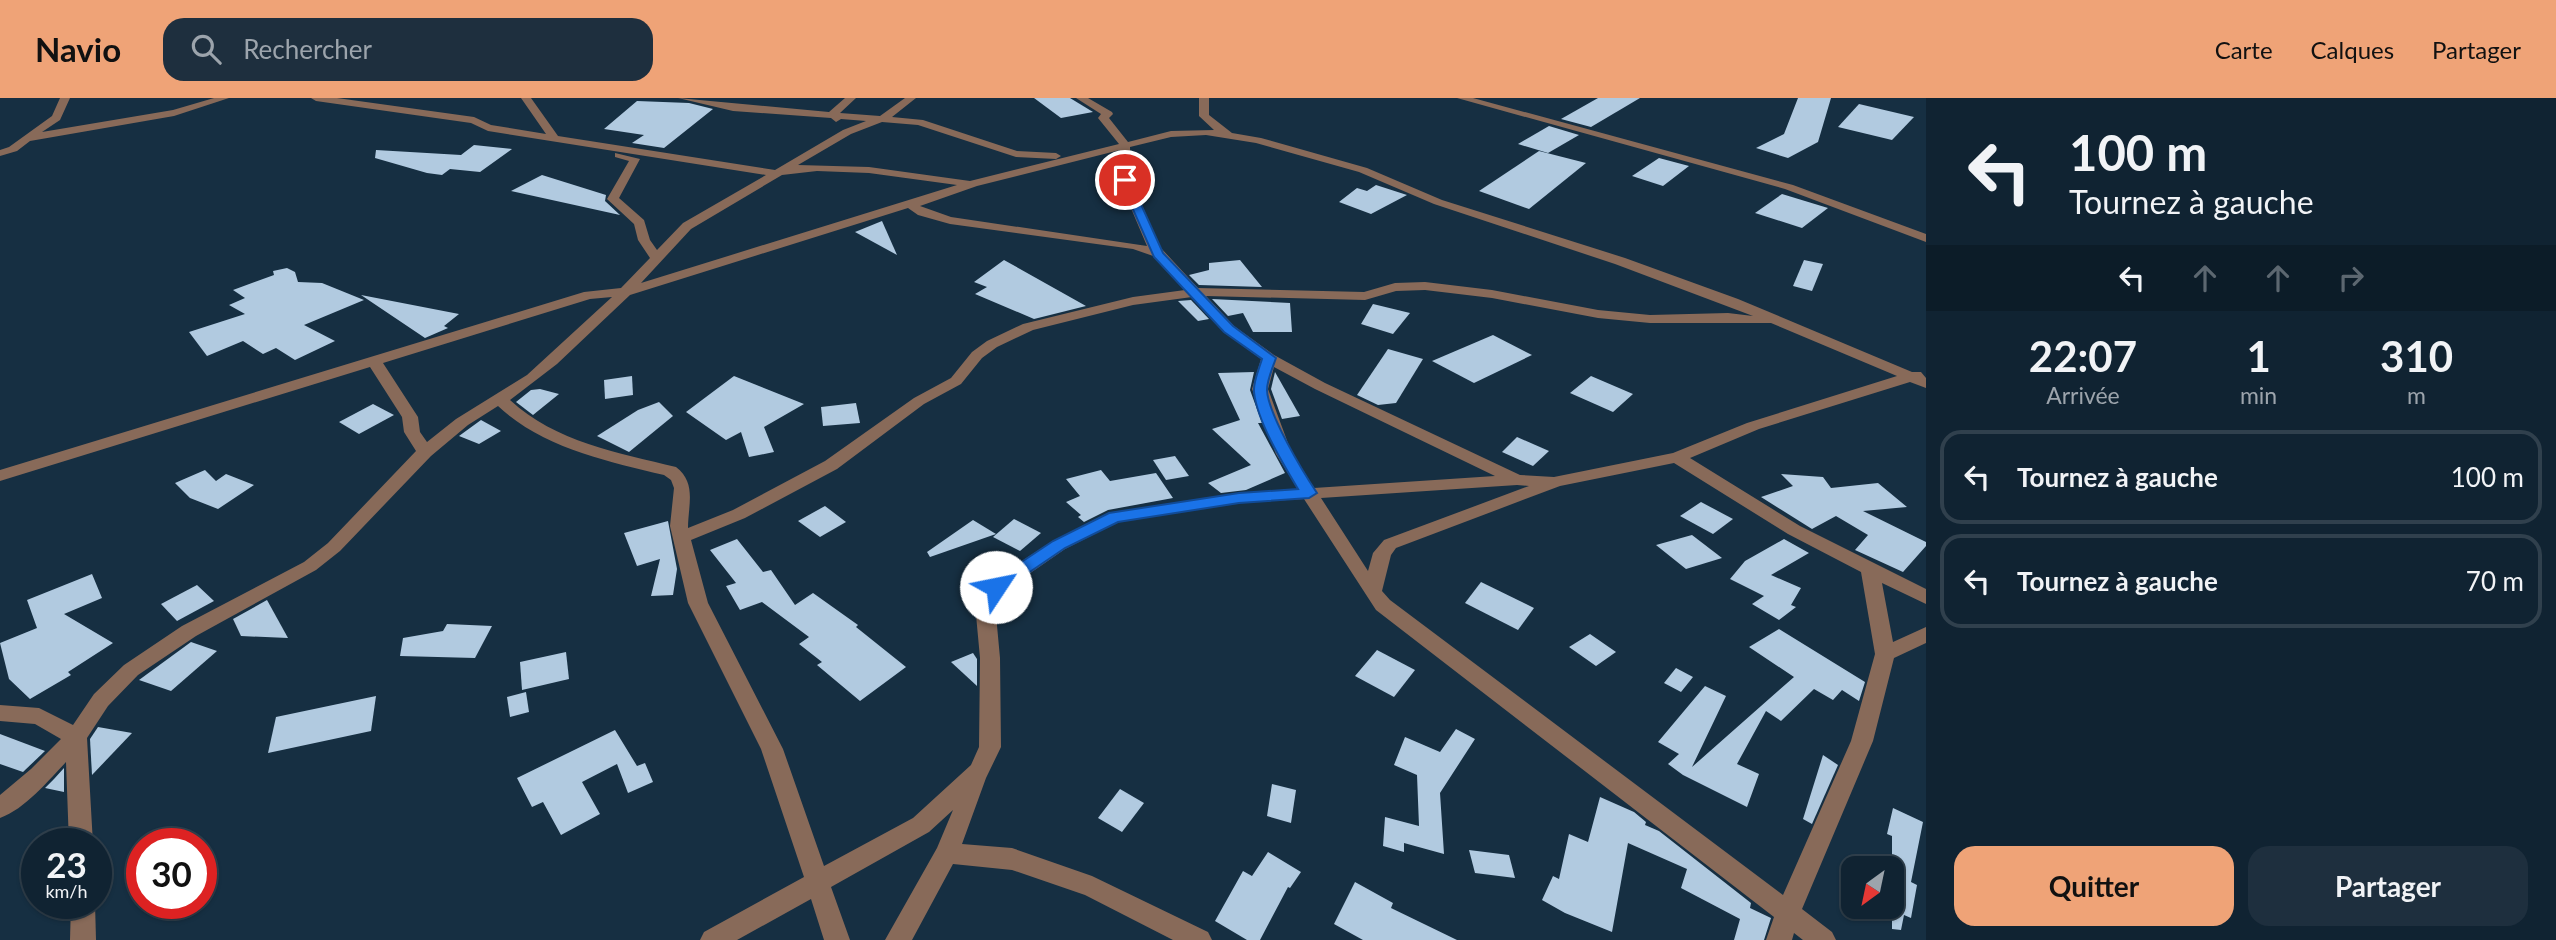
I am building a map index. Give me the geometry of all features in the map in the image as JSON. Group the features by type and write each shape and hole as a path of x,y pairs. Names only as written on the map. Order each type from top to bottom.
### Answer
{"street":[{"path":"0,153 13,149 56,118 65,98"},
{"path":"27,138 174,113 224,98"},
{"path":"316,98 474,120 488,128 775,173 788,169 836,169 973,184"},
{"path":"526,98 555,139 635,159 613,199 640,223 643,240 657,260"},
{"path":"682,98 733,108 919,122 1016,154 1074,157"},
{"path":"833,114 851,98"},
{"path":"837,940 772,749 698,603 679,526 682,488 679,478 670,471 597,452 553,435 509,410 501,400 552,361 657,260 687,226 848,132 884,118 911,98"},
{"path":"1081,98 1108,114 1103,118"},
{"path":"1204,98 1203,116 1213,125 1237,136"},
{"path":"1462,98 1789,187 1926,238"},
{"path":"833,114 848,132"},
{"path":"1103,118 1132,130 1171,134 1206,132 1237,136 1363,170 1438,202 1620,261 1922,377"},
{"path":"1103,118 1125,145 1125,180 1158,254 1229,329 1269,358 1320,386 1517,480"},
{"path":"0,476 589,295 625,292 973,184 1171,134"},
{"path":"918,201 912,206 922,212 950,220 1115,243 1158,254"},
{"path":"682,537 739,514 831,465 919,401 956,381 977,355 992,344 1028,327 1133,300 1196,292 1365,296 1395,287 1425,286 1492,294 1598,314 1650,319 1728,317 1787,324"},
{"path":"1269,358 1260,390 1284,454 1383,605 1823,940"},
{"path":"374,361 410,417 412,432 425,452"},
{"path":"1372,592 1382,553 1390,544 1556,482 1677,457 1753,426 1922,377"},
{"path":"0,808 38,776 76,737 101,700 131,670 189,631 310,566 334,547 425,452 461,422 515,389"},
{"path":"1677,457 1794,530 1926,597"},
{"path":"898,940 947,853 990,747 990,658 985,604 996,587 1059,545 1114,517 1239,498 1517,480 1556,482"},
{"path":"1779,940 1787,915 1862,741 1885,654 1870,568"},
{"path":"1885,654 1926,634"},
{"path":"0,713 39,716 76,737"},
{"path":"76,737 79,828"},
{"path":"713,940 920,825 979,771"},
{"path":"947,853 1012,859 1092,887 1194,939"},
{"path":"83,919 83,940"}],"building":[{"path":"1034,98 1070,98 1093,112 1061,118"},
{"path":"1598,98 1640,98 1591,127 1561,119"},
{"path":"1798,98 1831,98 1818,142 1788,158 1756,148 1784,134"},
{"path":"637,101 689,103 713,109 664,148 632,143 644,135 604,129"},
{"path":"1859,104 1914,117 1892,140 1838,127"},
{"path":"1549,126 1579,135 1548,153 1518,144"},
{"path":"474,145 512,149 480,172 450,169 442,175 375,158 376,150 461,155"},
{"path":"1539,151 1586,163 1529,209 1479,191"},
{"path":"1659,158 1689,166 1663,186 1632,176"},
{"path":"542,175 606,195 605,201 620,215 511,191"},
{"path":"1376,185 1407,195 1371,214 1339,202 1357,188 1367,191"},
{"path":"1782,194 1828,208 1802,228 1755,213"},
{"path":"882,221 897,255 855,232"},
{"path":"1004,260 1086,306 1034,319 975,294 987,287 974,282"},
{"path":"1240,260 1262,287 1199,285 1189,275 1209,270 1209,263"},
{"path":"1804,260 1823,264 1812,291 1793,286"},
{"path":"287,268 295,272 298,282 322,283 364,300 304,325 335,341 295,360 276,348 263,354 243,341 207,356 189,332 245,314 229,305 245,298 233,290 274,275 273,271"},
{"path":"361,295 459,314 444,326 448,328 425,338"},
{"path":"1212,299 1290,303 1292,332 1253,332 1243,313 1228,316"},
{"path":"1191,300 1209,319 1198,321 1178,301"},
{"path":"1373,304 1410,313 1393,334 1361,324"},
{"path":"1493,335 1532,355 1474,383 1432,361"},
{"path":"1388,349 1423,359 1396,403 1378,405 1357,395"},
{"path":"1254,372 1250,390 1262,423 1258,423 1285,473 1246,490 1221,493 1208,483 1251,465 1212,429 1240,420 1218,373"},
{"path":"1275,372 1300,416 1282,419 1271,389"},
{"path":"632,376 633,395 605,399 604,380"},
{"path":"734,376 804,404 764,427 774,452 749,457 741,432 726,440 686,412"},
{"path":"1591,376 1633,394 1613,412 1570,393"},
{"path":"540,389 559,394 533,415 516,402 531,390"},
{"path":"659,402 673,416 629,452 597,436 638,410"},
{"path":"856,403 860,423 823,426 821,407"},
{"path":"373,404 394,415 359,434 339,422"},
{"path":"481,420 501,431 479,444 459,436"},
{"path":"1517,437 1549,451 1533,466 1502,452"},
{"path":"1175,456 1189,476 1166,480 1153,460"},
{"path":"205,470 216,481 226,474 254,485 218,509 190,498 175,483"},
{"path":"1101,470 1110,481 1156,473 1173,498 1108,510 1084,522 1078,517 1081,515 1066,502 1080,496 1066,479"},
{"path":"1781,474 1823,477 1831,488 1878,483 1907,507 1863,511 1926,542 1926,546 1903,572 1855,550 1868,535 1836,516 1812,529 1761,497 1793,486"},
{"path":"1701,502 1733,519 1713,534 1680,516"},
{"path":"825,506 846,522 820,537 798,521"},
{"path":"1014,519 1041,533 1020,551 993,537"},
{"path":"973,520 996,534 930,557 927,552"},
{"path":"668,521 677,569 673,595 651,596 660,559 637,566 624,533"},
{"path":"1692,535 1722,558 1686,569 1656,545"},
{"path":"737,539 763,572 771,570 795,605 813,593 858,625 856,627 906,667 860,701 817,665 822,662 799,644 809,637 762,602 740,610 726,586 736,583 710,550"},
{"path":"1784,539 1809,553 1771,575 1801,588 1791,605 1796,607 1779,620 1752,604 1764,596 1730,579 1745,561"},
{"path":"92,574 102,598 64,614 113,643 68,672 71,675 30,699 9,679 0,643 37,628 27,600"},
{"path":"1481,582 1534,608 1518,630 1465,603"},
{"path":"197,585 214,601 177,621 161,604"},
{"path":"267,600 288,638 241,636 233,619"},
{"path":"447,624 492,626 475,658 400,656 403,638 443,631"},
{"path":"1779,629 1865,682 1859,701 1842,690 1833,700 1814,689 1781,721 1766,711 1737,764 1759,774 1747,807 1683,775 1668,764 1679,754 1658,742 1705,686 1726,696 1692,767 1794,677 1749,647"},
{"path":"1590,634 1616,652 1596,666 1569,647"},
{"path":"191,642 217,651 171,691 139,680"},
{"path":"1377,650 1415,670 1394,697 1355,676"},
{"path":"566,652 569,679 522,690 520,662"},
{"path":"973,653 977,659 977,686 951,662"},
{"path":"1676,668 1693,677 1681,692 1664,683"},
{"path":"526,692 529,712 510,717 507,697"},
{"path":"376,696 371,731 268,753 276,717"},
{"path":"98,727 132,733 92,775 90,739"},
{"path":"1456,729 1475,739 1440,793 1444,854 1404,843 1404,852 1383,846 1385,817 1419,826 1417,775 1394,765 1405,737 1440,752"},
{"path":"615,730 637,766 645,763 653,782 628,793 617,764 582,782 600,814 561,835 543,802 532,807 517,778"},
{"path":"0,734 45,751 23,772 0,764"},
{"path":"1823,755 1838,765 1812,824 1803,819"},
{"path":"64,768 64,792 45,788 54,779"},
{"path":"1272,784 1296,790 1291,823 1267,816"},
{"path":"1120,789 1144,803 1122,832 1098,818"},
{"path":"1600,797 1634,812 1646,822 1645,825 1659,831 1751,903 1750,908 1771,918 1764,940 1734,940 1740,919 1681,888 1687,869 1628,843 1612,932 1565,913 1542,900 1553,876 1559,879 1569,834 1588,842"},
{"path":"1893,808 1923,822 1911,882 1917,885 1911,918 1904,915 1904,856 1892,856 1892,836 1887,834"},
{"path":"1469,850 1509,855 1515,878 1475,873"},
{"path":"1268,852 1301,872 1290,888 1288,887 1260,940 1247,940 1215,921 1243,871 1252,876"},
{"path":"1355,882 1393,903 1391,908 1457,940 1363,940 1334,924"},
{"path":"1892,919 1903,919 1901,930 1892,929"}],"route":[{"path":"996,587 1059,545 1114,517 1239,498 1309,493 1284,454 1264,404 1260,390 1269,358 1229,329 1158,254 1148,237 1125,180"}]}
